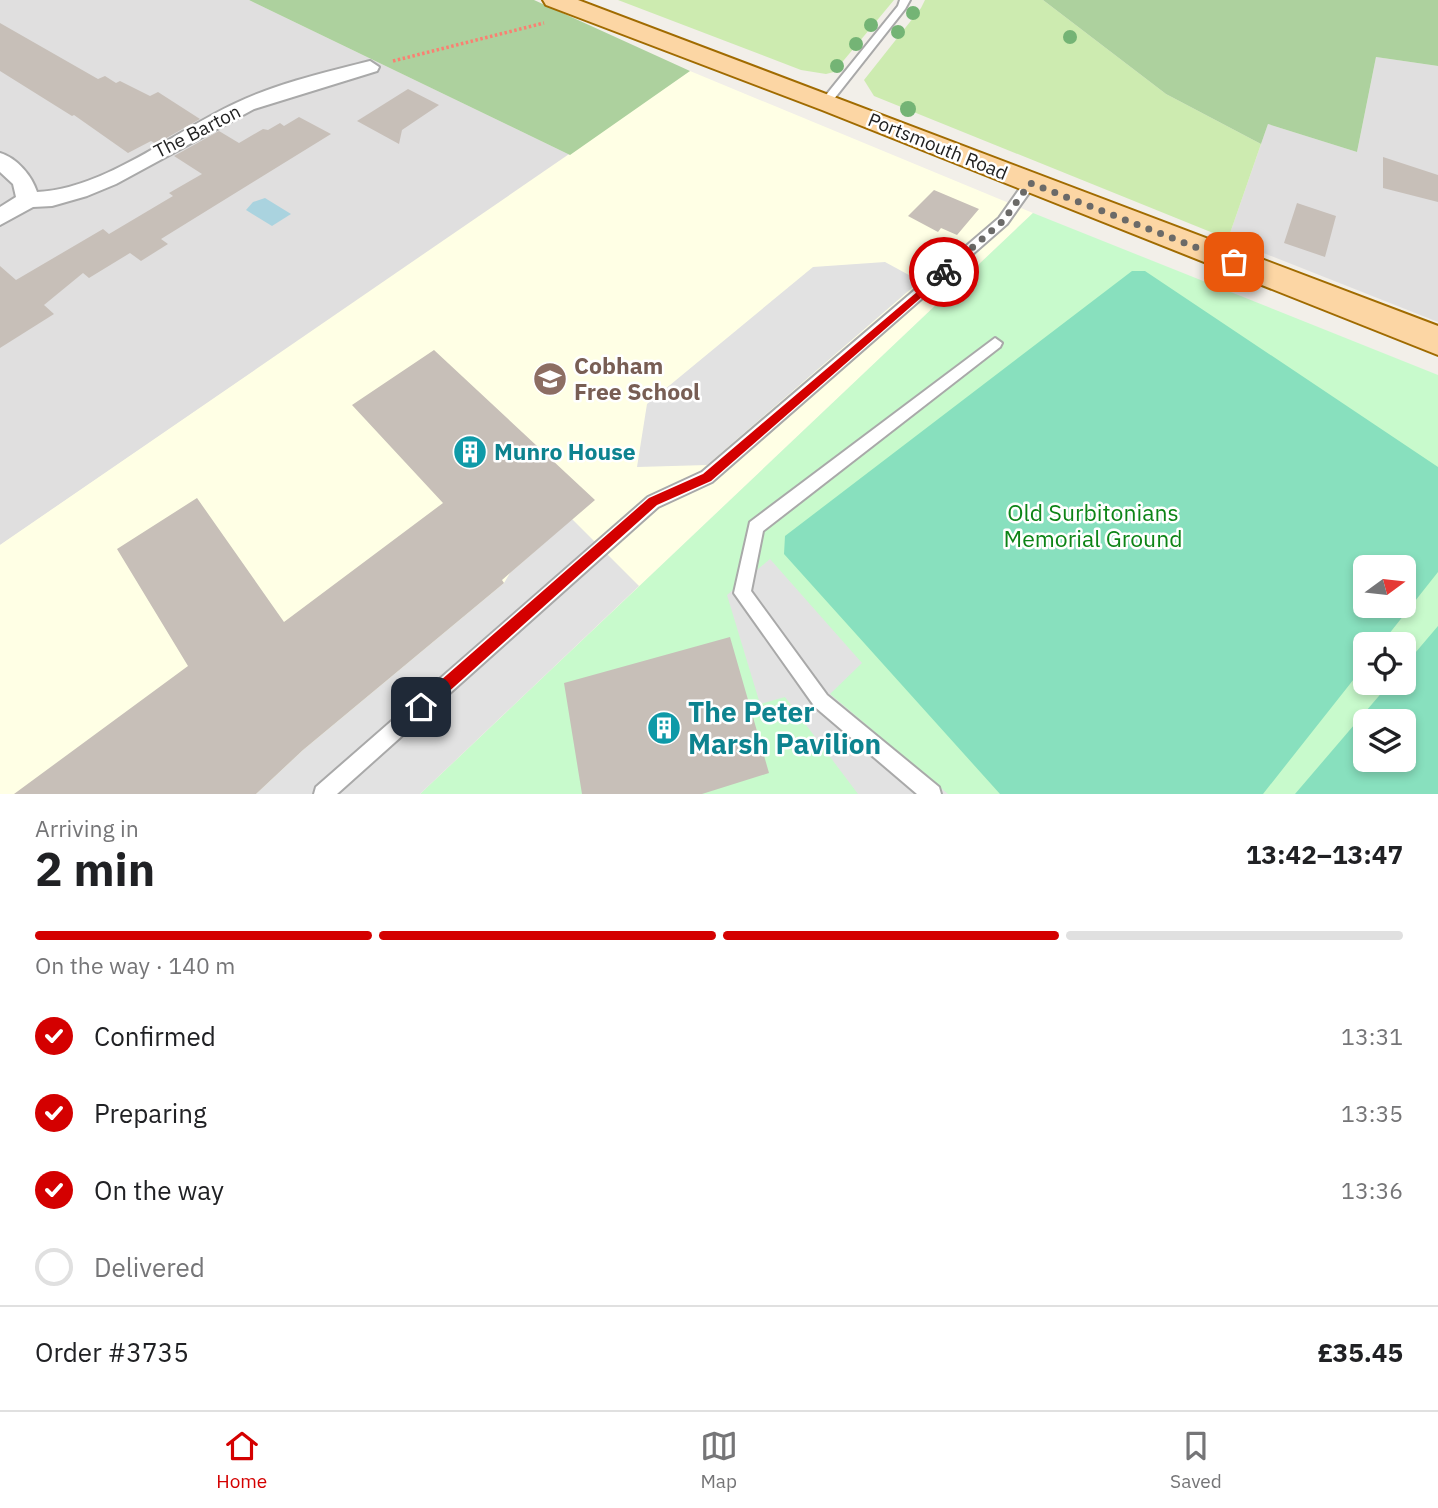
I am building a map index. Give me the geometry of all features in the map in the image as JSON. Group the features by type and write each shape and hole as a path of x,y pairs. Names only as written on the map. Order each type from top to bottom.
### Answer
{"main road":[{"name":"Portsmouth Road","path":"555,0 826,102 1438,341"}],"street":[{"name":"The Barton","path":"0,217 28,200 45,202 61,199 93,186 245,106 294,88 370,67"},
{"path":"0,160 23,181 28,200"}],"lane":[{"path":"826,102 905,0"},
{"path":"323,794 653,502 707,477 779,415 1003,221 1030,183"},
{"path":"932,794 821,701 742,593 756,527 995,343"}],"path":[{"path":"370,67 586,12"}],"shaded area":[{"path":"0,0 249,0 570,155 0,545"},
{"path":"1376,57 1438,66 1438,322 1228,239 1268,124 1357,152"},
{"name":"Cobham Free School","path":"690,71 1033,213 420,794 0,794 0,545"},
{"path":"885,262 920,281 707,465 637,467 647,404 813,267"},
{"path":"572,519 639,586 420,794 256,794 303,750 504,583 510,573"},
{"path":"770,559 862,663 830,694 948,794 858,794 785,697 760,704 727,595"}],"green space":[{"path":"249,0 534,0 690,71 570,155"},
{"path":"618,0 894,0 834,72 826,74 801,70"},
{"path":"925,0 1043,0 1166,94 1261,144 1228,239 874,96 864,80"},
{"path":"1043,0 1438,0 1438,66 1376,57 1357,152 1268,124 1261,144 1166,94"},
{"name":"Old Surbitonians Memorial Ground","path":"1033,213 1438,375 1438,794 420,794"},
{"path":"1132,271 1145,271 1438,467 1438,572 1416,600 1416,555 1353,555 1353,618 1402,618 1390,632 1353,632 1353,680 1263,794 1000,794 784,554 785,536"},
{"path":"1438,626 1438,794 1295,794 1353,726 1353,772 1416,772 1416,709 1368,709 1380,695 1416,695 1416,652"}],"water":[{"path":"265,198 291,214 272,226 246,210 253,202"}],"building":[{"path":"0,23 98,79 105,76 150,96 158,92 200,119 156,144 151,141 128,153 74,115 0,71"},
{"path":"408,89 439,105 402,130 399,144 357,121"},
{"path":"299,117 331,134 161,239 168,244 141,261 130,253 89,278 83,273 44,305 54,314 0,348 0,266 16,280 103,229 109,234 173,196 169,193 202,174 174,156 219,131 239,143 263,129 268,130 280,123 284,126"},
{"path":"1383,157 1438,175 1438,202 1383,188"},
{"path":"934,190 979,209 957,235 941,228 938,232 908,216"},
{"path":"1297,203 1336,216 1325,257 1284,243"},
{"path":"434,350 595,500 502,580 504,583 303,750 256,794 14,794 188,666 117,549 197,498 284,622 443,503 352,405"},
{"name":"The Peter Marsh Pavilion","path":"730,637 769,773 702,794 582,794 564,683"}],"way so far":[{"path":"944,272 1003,221 1030,183 1234,262"}],"place":[{"name":"Cobham Free School","path":"550,379"},
{"name":"Munro House","path":"470,452"},
{"name":"The Peter Marsh Pavilion","path":"664,728"}],"route":[{"path":"421,707 653,502 707,477 944,272"}]}
